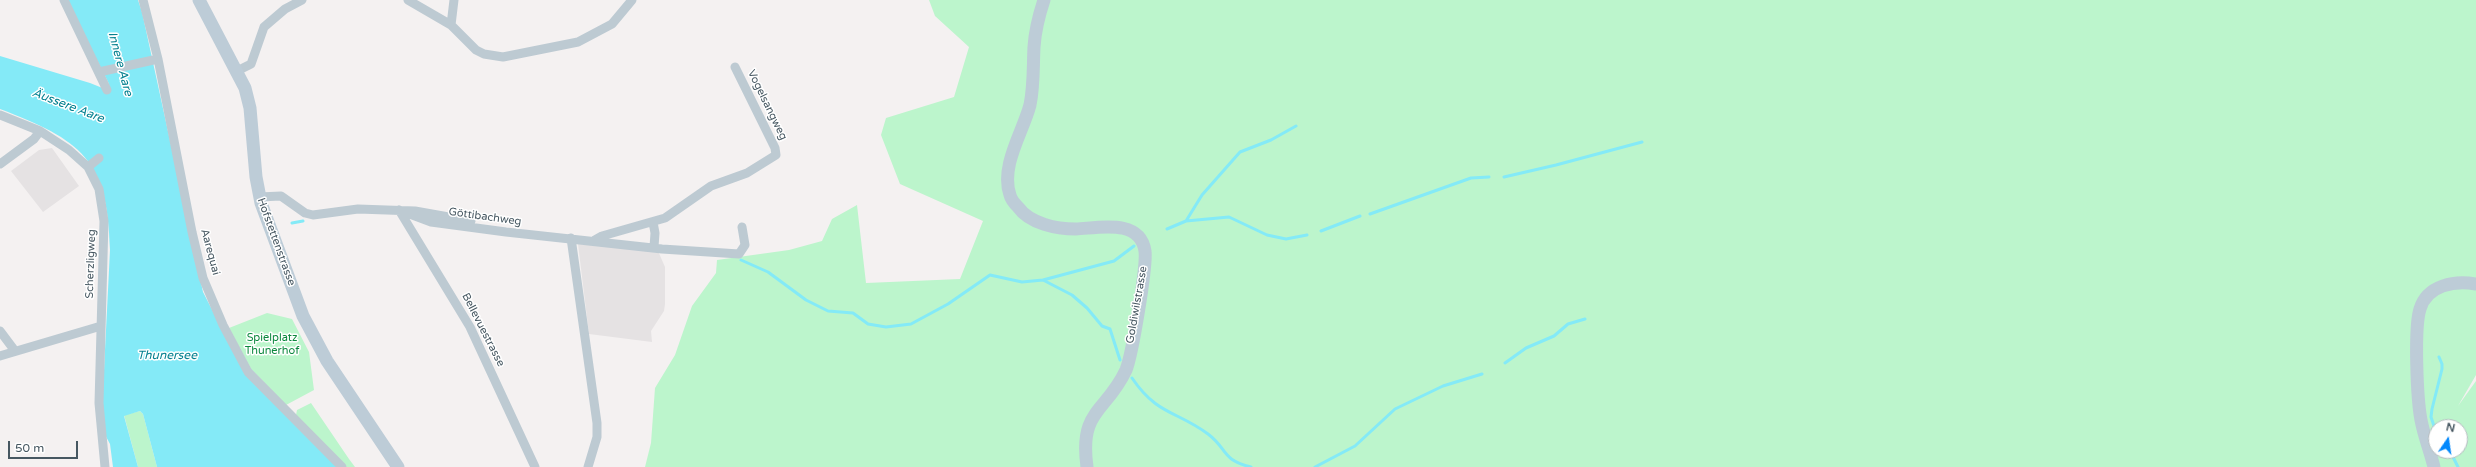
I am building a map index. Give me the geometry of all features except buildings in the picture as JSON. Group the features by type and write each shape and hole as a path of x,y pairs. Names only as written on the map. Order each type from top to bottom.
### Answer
{"street":[{"path":"64,0 101,71 107,90"},
{"name":"Aarequai","path":"143,0 203,278 223,325 248,372 342,467"},
{"name":"Hofstettenstrasse","path":"199,0 237,71 250,108 259,197 303,316 315,340 398,467"},
{"path":"237,71 251,64 264,27 286,9 302,0"},
{"path":"408,0 451,25 476,50 493,56 513,56 578,42 596,34 617,20 632,0"},
{"path":"451,25 454,0"},
{"name":"Goldiwilstrasse","path":"1044,0 1034,46 1030,104 1010,164 1008,181 1010,196 1022,212 1040,224 1074,229 1110,226 1126,229 1137,234 1145,250 1145,268 1126,369 1117,385 1091,418 1085,451 1087,467"},
{"path":"101,71 156,60"},
{"name":"Vogelsangweg","path":"735,67 775,148 776,155"},
{"name":"Scherzligweg","path":"0,115 40,132 88,167 98,189 104,221 99,423 105,467"},
{"path":"0,164 34,140 40,132"},
{"name":"Göttibachweg","path":"595,240 602,236 653,222 674,213 712,186 748,173 776,155"},
{"path":"88,167 99,158"},
{"name":"Göttibachweg","path":"259,197 281,196 305,213 313,215 358,209 399,210 432,222 536,236 595,240 654,247 739,254 745,245 742,227"},
{"name":"Bellevuestrasse","path":"399,210 470,327 535,467"},
{"path":"653,222 655,233 654,247"},
{"path":"571,238 597,423 597,437 588,467"},
{"path":"2434,467 2420,418 2416,343 2420,309 2428,296 2443,285 2459,282 2476,284"},
{"path":"0,356 101,326"},
{"path":"0,331 15,351"}],"shaded area":[{"path":"52,148 79,186 43,212 11,171 39,150"},
{"path":"578,244 658,251 665,267 665,304 664,311 651,331 652,342 589,334"}],"green space":[{"path":"929,0 2476,0 2476,375 2458,406 2476,381 2476,467 645,467 651,443 655,388 675,355 692,306 716,273 717,260 789,250 822,241 832,219 857,205 866,283 960,279 983,221 900,184 881,135 886,118 954,97 969,47 935,16"},
{"name":"Spielplatz Thunerhof","path":"267,313 292,319 309,352 314,390 286,405 251,369 229,328"},
{"path":"311,403 355,467 346,467 296,415 297,410"},
{"path":"140,411 143,414 157,467 138,467 124,415"}],"water":[{"name":"Thunersee","path":"67,0 138,0 142,12 203,292 230,345 337,467 157,467 143,414 140,411 124,416 138,467 113,467 110,444 103,431 103,390 110,250 108,219 103,194 96,174 85,157 70,143 51,131 0,109 0,56 90,83 110,91 109,84"}],"waterway":[{"path":"1186,221 1202,195 1240,152 1271,140 1296,126"},
{"path":"1504,177 1642,142"},
{"path":"1370,214 1471,178 1489,177"},
{"path":"1321,231 1360,216"},
{"path":"1167,229 1186,221 1229,217 1267,235 1286,239 1307,235"},
{"path":"292,223 303,221"},
{"path":"1043,280 1114,261 1134,246"},
{"path":"741,260 768,272 806,300 828,311 853,313 868,324 886,327 911,324 948,304 990,275 1022,282 1043,280 1072,295 1087,308 1102,326 1110,329 1120,360"},
{"path":"1505,363 1526,348 1554,336 1568,324 1585,319"},
{"path":"2432,419 2432,409 2442,369 2442,364 2439,357"},
{"path":"1315,467 1355,446 1395,409 1443,386 1482,374"},
{"path":"1132,378 1141,390 1159,406 1208,434 1234,461 1251,467"},
{"path":"2454,459 2458,467"}],"water label":[{"name":"Innere Aare","path":"120,64"},
{"name":"Äussere Aare","path":"68,106"}]}
